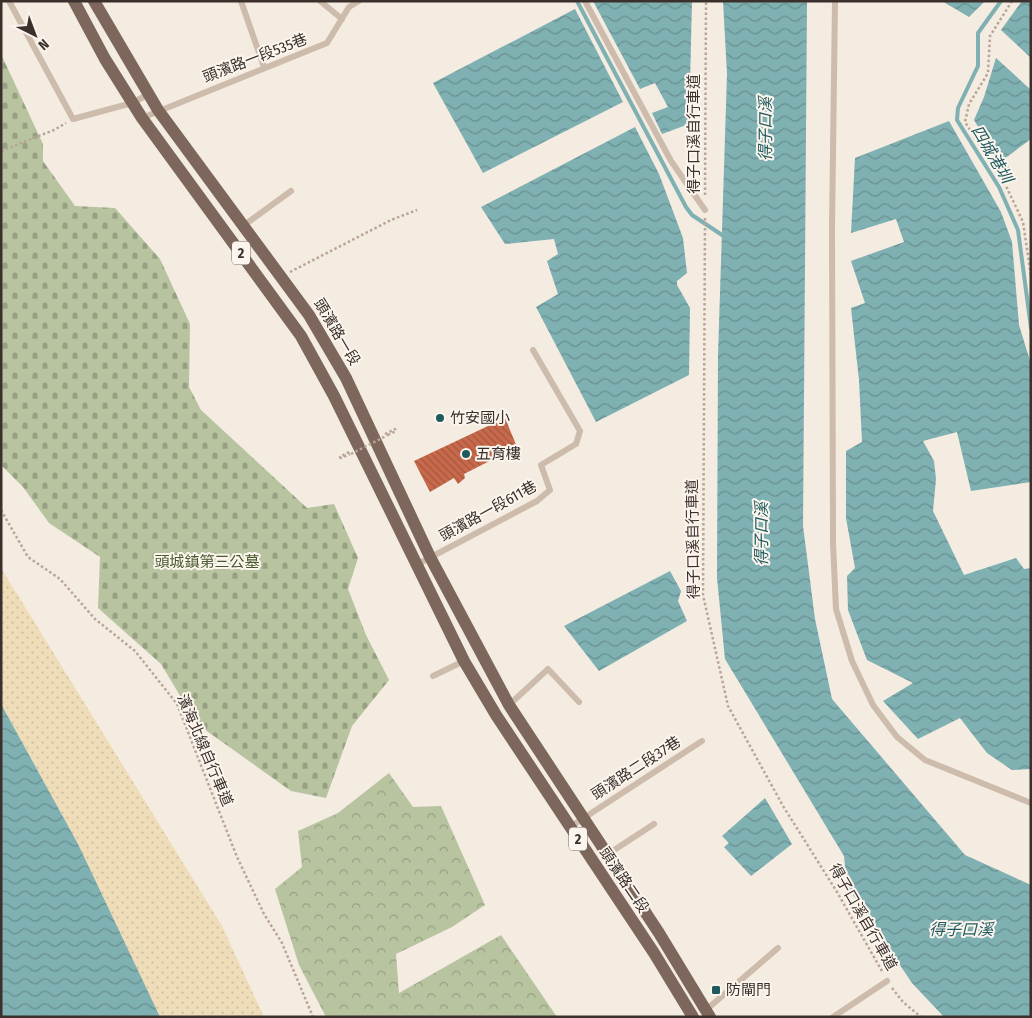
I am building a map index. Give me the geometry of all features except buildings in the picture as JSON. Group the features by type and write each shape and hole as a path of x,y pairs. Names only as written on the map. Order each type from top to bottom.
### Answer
{"main road":[{"name":"2","path":"74,1 105,58 142,118 302,336 374,476 415,565 464,661"},
{"name":"頭濱路一段","path":"94,1 158,110 310,315 342,371 430,557 509,705"},
{"path":"374,476 389,470"},
{"path":"391,514 406,506"},
{"name":"頭濱路二段","path":"464,661 496,715 654,954 692,1017"},
{"name":"頭濱路二段","path":"509,705 608,854 708,1013"}],"lane":[{"path":"9,1 73,119 132,103 149,94"},
{"path":"240,1 264,67"},
{"path":"320,1 342,19"},
{"name":"頭濱路一段535巷","path":"142,118 327,43 349,7 359,1"},
{"path":"585,1 671,161 705,210"},
{"path":"835,1 832,258 833,543 836,609 852,661 873,705 897,737 925,760 1031,803"},
{"path":"243,226 292,191"},
{"name":"頭濱路一段611巷","path":"415,565 538,501 550,490 542,465 576,444 580,431 533,350"},
{"path":"433,676 464,661"},
{"path":"509,705 548,669 579,702"},
{"name":"頭濱路二段37巷","path":"570,827 702,741"},
{"path":"608,854 654,824"},
{"path":"708,1013 778,948"},
{"path":"832,1017 887,981"}],"path":[{"name":"得子口溪自行車道","path":"706,1 703,595 728,706 783,806 837,892 887,981 903,1002 921,1017"},
{"path":"1012,1 990,36 988,73 969,104 965,122 1007,188 1023,222 1031,276"},
{"path":"1,151 54,130 73,119"},
{"path":"282,276 417,210"},
{"path":"349,453 388,433"},
{"name":"濱海北線自行車道","path":"1,510 28,557 60,579 95,619 135,651 176,704 238,857 264,914 282,942 313,1017"}],"green space":[{"name":"頭城鎮第三公墓","path":"1,54 43,144 43,161 75,206 115,208 160,259 190,324 189,387 201,410 307,508 334,504 358,558 348,589 366,635 389,680 352,726 326,798 291,791 197,724 161,664 98,608 100,557 49,523 23,487 1,465"},
{"path":"389,773 413,807 441,806 485,905 452,927 396,954 399,993 501,935 557,1017 326,1017 299,965 275,889 302,867 298,831 338,813"}],"sand":[{"path":"1,568 222,926 264,1017 160,1017 156,1011 78,844 1,704"}],"water":[{"path":"593,1 692,1 689,124 662,134 652,113 668,107 655,83 640,89"},
{"name":"得子口溪","path":"723,1 807,1 803,526 815,619 832,699 965,855 1031,885 1031,1017 944,1017 912,983 847,886 844,856 725,659 717,578 718,356 727,74"},
{"path":"942,1 985,1 969,17"},
{"path":"1022,1 1031,1 1031,58 1001,30"},
{"path":"575,9 623,102 483,173 433,83"},
{"path":"996,58 1031,90 1031,139 1004,159 1010,169 1005,171 974,120 984,97"},
{"path":"949,121 1001,212 1012,242 1019,325 1031,364 1031,482 971,491 957,432 923,441 934,461 936,479 933,511 964,575 1016,558 1024,569 1031,568 1031,769 1012,770 987,753 960,718 918,739 883,701 913,683 867,660 848,610 847,576 855,568 846,518 846,451 862,442 859,380 851,308 865,303 851,261 904,242 896,219 851,233 855,158"},
{"path":"635,127 659,174 683,238 687,273 677,281 677,285 690,308 689,375 596,422 536,307 558,294 547,261 558,254 554,239 505,244 481,207"},
{"path":"670,571 681,591 678,601 687,621 599,671 564,626"},
{"path":"1,704 78,844 160,1017 1,1017"},
{"path":"765,798 792,844 751,876 724,847 729,843 722,836"}],"waterway":[{"path":"577,1 686,207 692,215 725,237"},
{"name":"四城港圳","path":"1001,1 978,33 978,66 958,108 957,120 999,187 1018,230 1031,328"}],"place":[{"name":"竹安國小","path":"440,418"},
{"name":"五育樓","path":"466,454"},
{"name":"防閘門","path":"716,990"}]}
